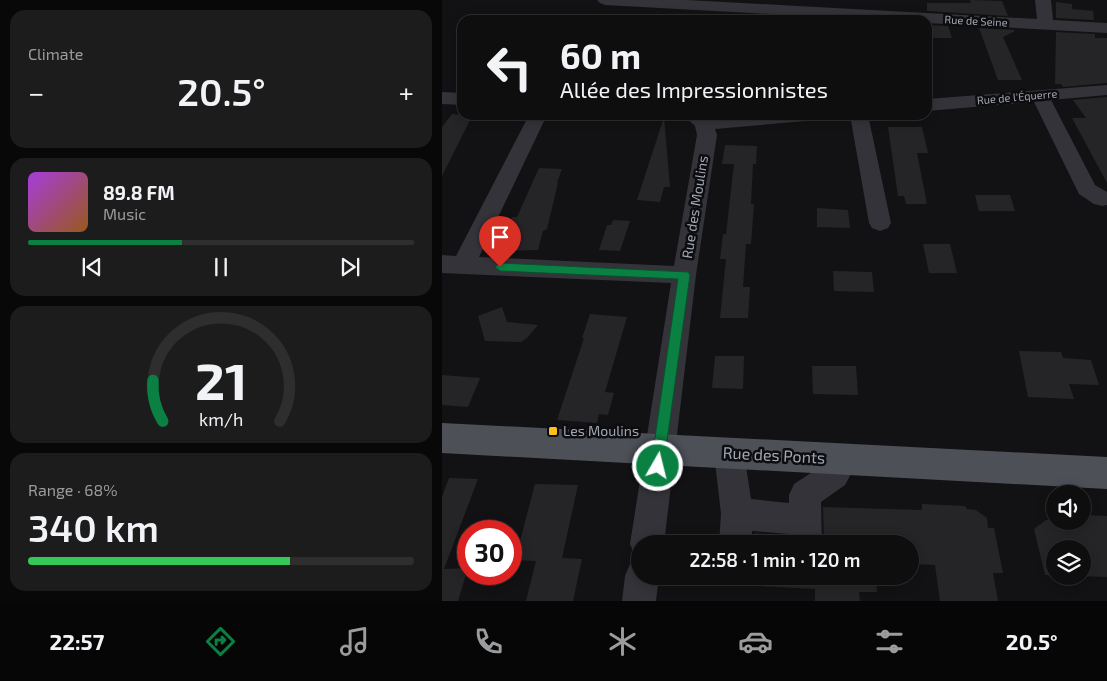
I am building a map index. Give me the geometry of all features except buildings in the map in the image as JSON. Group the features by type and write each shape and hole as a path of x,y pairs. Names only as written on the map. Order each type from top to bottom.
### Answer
{"main road":[{"name":"Rue des Ponts","path":"442,438 1106,473"}],"street":[{"name":"Rue de Seine","path":"606,0 708,13 759,5 910,15"},
{"path":"1043,0 1045,24"},
{"name":"Rue de Seine","path":"932,16 1106,28"},
{"name":"Rue de l'Équerre","path":"932,105 1106,90"},
{"path":"1040,96 1087,189 1102,199"},
{"path":"442,98 457,99"},
{"path":"535,120 452,264 684,275"},
{"name":"Rue des Moulins","path":"648,535 684,275 707,135 698,120"},
{"path":"860,120 880,223"},
{"path":"729,453 736,529 805,532 805,495 834,475 844,459"},
{"path":"639,601 641,585"}],"place":[{"name":"Les Moulins","path":"553,431"}],"route":[{"path":"500,267 684,275 658,466"}]}
